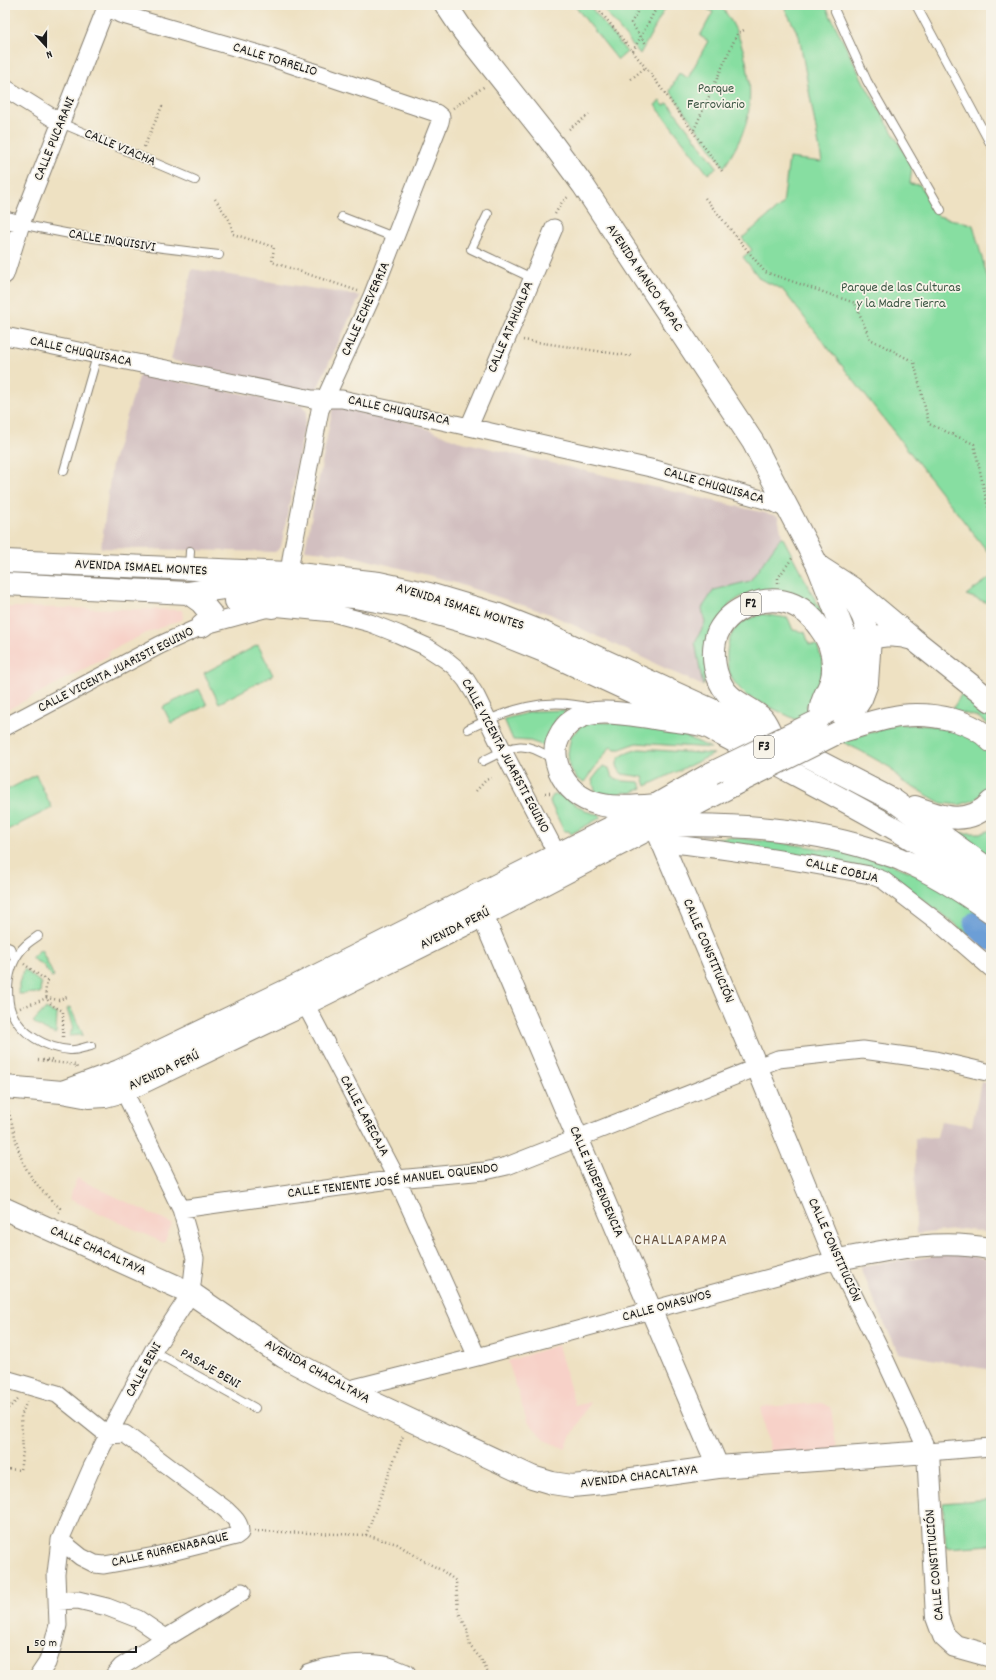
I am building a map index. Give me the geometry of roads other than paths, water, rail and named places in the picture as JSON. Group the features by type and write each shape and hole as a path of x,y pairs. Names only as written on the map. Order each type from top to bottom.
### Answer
{"main road":[{"name":"AVENIDA MANCO KAPAC","path":"446,5 464,32 552,143 583,185 738,418 753,442 813,557 848,643 850,668 847,687 842,698 836,707 818,720"},
{"name":"AVENIDA MANCO KAPAC","path":"813,557 856,604 870,638 867,683 861,699 839,732"},
{"path":"813,557 991,701"},
{"name":"AVENIDA ISMAEL MONTES","path":"5,561 189,560 379,583 429,594 496,614 544,633 773,738 893,800"},
{"path":"188,593 189,560"},
{"name":"AVENIDA ISMAEL MONTES","path":"5,584 188,593 223,588 354,597 416,608 489,629 537,648 703,725 935,852 983,885 991,893"},
{"path":"188,593 272,607"},
{"path":"188,593 202,602 211,614 210,619 202,626"},
{"name":"F2","path":"773,738 764,720 735,701 725,691 718,677 714,652 718,632 727,620 739,610 753,604 767,601 779,601 794,605 812,617 824,632 831,650 834,667 831,684 822,703 818,720"},
{"path":"848,643 887,635 900,635 913,639"},
{"path":"703,725 602,712 580,717 568,723 559,736 555,750 556,762 561,776 573,791 598,805 628,807 658,825 705,824 770,828 842,840 901,859 920,868 962,892 991,912"},
{"name":"AVENIDA PERÚ","path":"5,1087 62,1092 89,1097 105,1096 121,1081 301,995 562,864 658,825 733,785 839,732 883,718 911,714 940,717 965,723 985,734 991,741"},
{"name":"AVENIDA PERÚ","path":"658,825 712,773 818,720"},
{"path":"893,800 937,815 956,818 972,815 987,807 991,802"},
{"path":"893,800 991,871"},
{"name":"CALLE CHACALTAYA","path":"5,1209 191,1293"},
{"name":"AVENIDA CHACALTAYA","path":"191,1293 284,1357 346,1390 532,1477 552,1483 572,1486 603,1484 718,1467 928,1452"},
{"name":"CALLE CONSTITUCIÓN","path":"928,1452 937,1617 944,1636 955,1646 991,1656"},
{"path":"309,1675 341,1668 367,1666 386,1668 405,1675"}],"street":[{"name":"CALLE TORRELIO","path":"108,6 120,14 269,57 436,113 441,116"},
{"name":"CALLE PUCARANI","path":"5,275 13,222 61,123 108,6"},
{"name":"CALLE VIACHA","path":"5,88 61,123"},
{"name":"CALLE ECHEVERRIA","path":"289,573 320,410 372,296 396,238 441,116"},
{"name":"CALLE ATAHUALPA","path":"470,427 554,228"},
{"name":"CALLE CHUQUISACA","path":"5,336 312,399 342,399 470,427 655,469 772,502 788,510"},
{"name":"CALLE VICENTA JUARISTI EGUINO","path":"7,723 160,645 202,626 272,607 334,613 370,623 425,646 445,659 466,680 488,719 562,864"},
{"name":"CALLE COBIJA","path":"658,825 721,849 782,858 870,875 884,880 939,922 991,968"},
{"name":"CALLE CONSTITUCIÓN","path":"658,825 836,1260 882,1353 928,1452"},
{"name":"CALLE INDEPENDENCIA","path":"478,907 718,1467"},
{"name":"CALLE LARECAJA","path":"301,995 397,1179 477,1357"},
{"name":"CALLE TENIENTE JOSÉ MANUEL OQUENDO","path":"181,1209 397,1179 485,1171 507,1166 778,1059 863,1050 935,1060 991,1073"},
{"name":"CALLE BENI","path":"39,1675 47,1663 58,1625 56,1574 60,1540 92,1467 108,1435 153,1351 191,1293 195,1258 181,1209 121,1081"},
{"name":"CALLE OMASUYOS","path":"346,1390 477,1357 836,1260 887,1250 942,1244 971,1244 991,1249"},
{"path":"5,1379 29,1388 57,1394 108,1435"},
{"name":"CALLE RURRENABAQUE","path":"60,1540 81,1557 95,1564 104,1565 155,1556 236,1536 240,1533 237,1521 225,1509 182,1478 140,1444 125,1434 108,1435"},
{"name":"AVENIDA CHACALTAYA","path":"928,1452 991,1447"},
{"path":"114,1675 121,1667 242,1592"},
{"path":"58,1601 78,1600 107,1607 138,1619 166,1638"}],"lane":[{"path":"916,5 991,145"},
{"path":"835,11 867,81 941,210"},
{"name":"CALLE VIACHA","path":"61,123 195,180"},
{"path":"488,214 470,249 532,278"},
{"path":"342,217 396,238"},
{"name":"CALLE INQUISIVI","path":"13,222 62,233 127,244 219,255"},
{"path":"64,471 97,356"},
{"path":"468,729 488,719 519,708 551,704 574,704 602,712"},
{"path":"483,762 514,746 531,748 542,752 556,762"},
{"path":"38,936 25,945 18,961 8,976 8,997 11,1011 19,1024 32,1037 48,1046 71,1050 91,1046"},
{"path":"5,946 10,948 18,961"},
{"name":"PASAJE BENI","path":"153,1351 255,1408"}],"waterway":[{"path":"977,924 991,938"}],"district":[{"name":"CHALLAPAMPA","path":"681,1241"}],"park label":[{"name":"Parque Ferroviario","path":"716,98"},
{"name":"Parque de las Culturas y la Madre Tierra","path":"901,296"}]}
